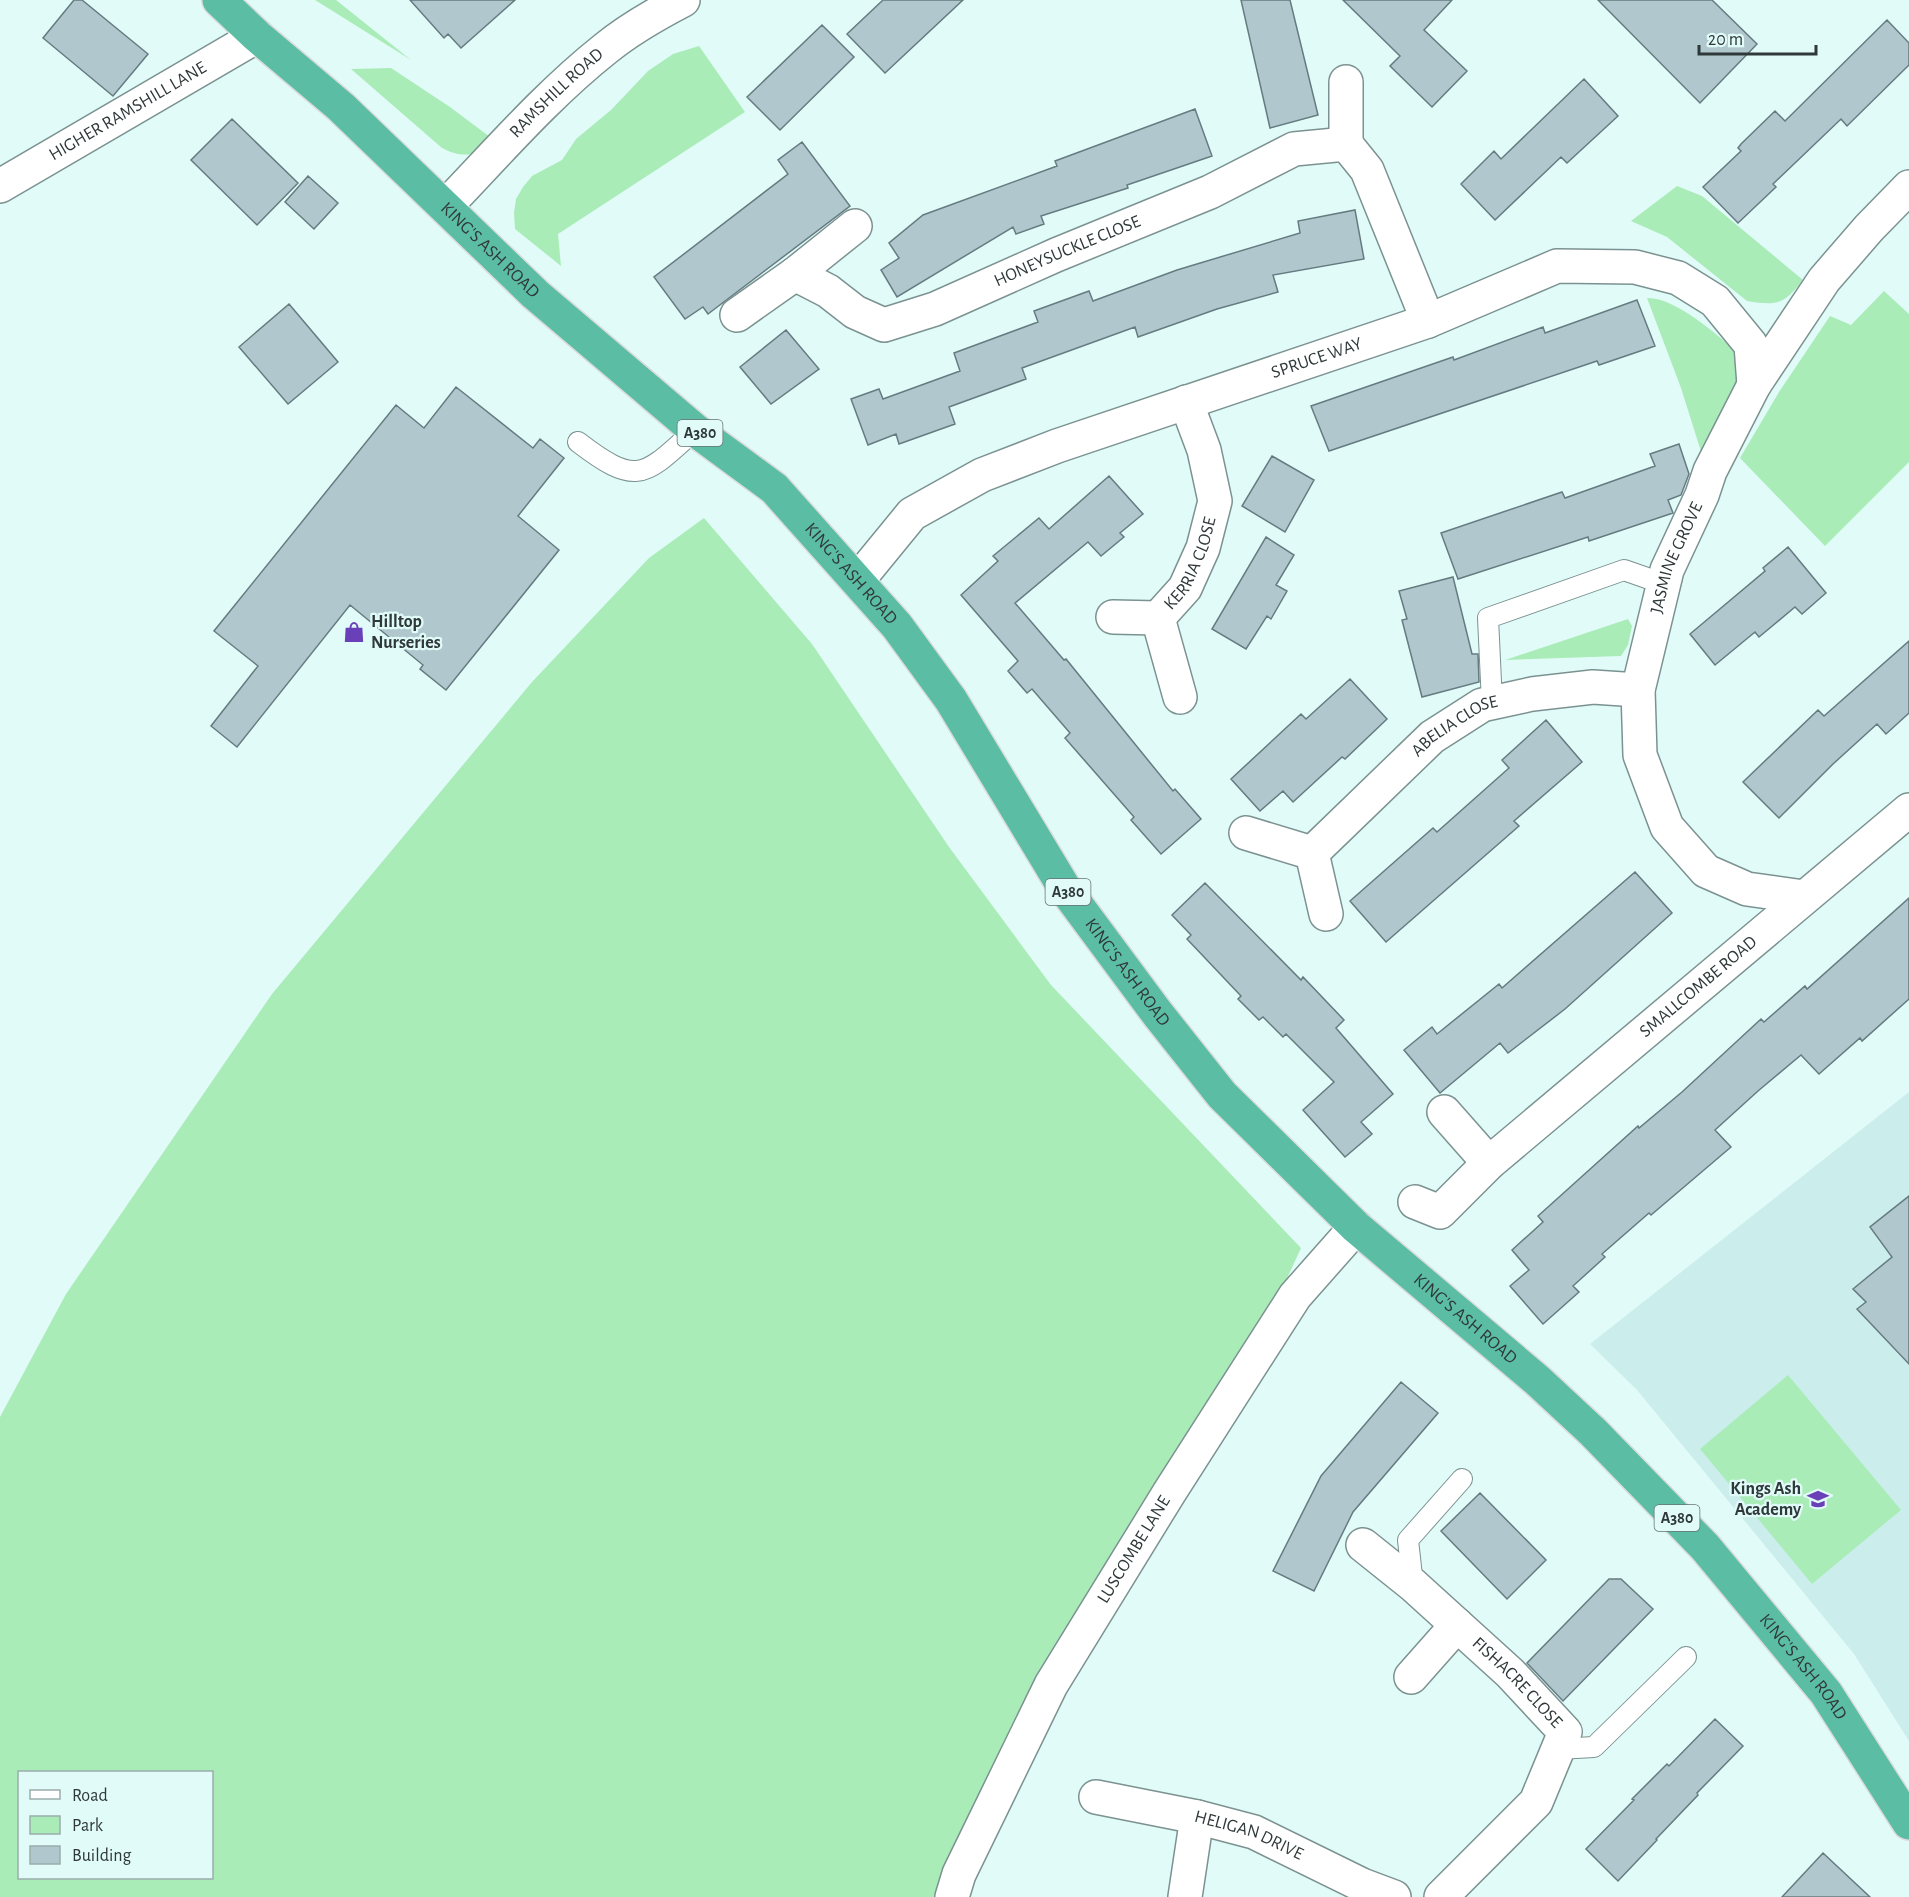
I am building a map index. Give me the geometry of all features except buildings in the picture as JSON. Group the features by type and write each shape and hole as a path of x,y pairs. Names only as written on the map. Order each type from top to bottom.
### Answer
{"highway":[{"name":"KING'S ASH ROAD","path":"219,0 257,36 341,107 535,294 695,430 774,488 897,626 951,700 1065,889 1157,1013 1222,1095 1356,1227 1537,1380 1593,1432 1705,1547 1826,1693 1909,1823"}],"street":[{"name":"RAMSHILL ROAD","path":"446,206 561,88 599,54 663,10 682,0"},
{"name":"HIGHER RAMSHILL LANE","path":"0,186 257,36"},
{"path":"1346,82 1346,144 1367,170 1428,321"},
{"name":"HONEYSUCKLE CLOSE","path":"795,274 828,291 855,312 884,325 935,309 1056,255 1210,192 1294,149 1346,144"},
{"name":"JASMINE GROVE","path":"1804,897 1747,889 1706,871 1667,827 1640,755 1638,690 1667,570 1702,495 1710,471 1754,385 1824,280 1869,228 1909,187"},
{"path":"737,315 795,274 855,226"},
{"name":"SPRUCE WAY","path":"858,580 912,514 982,475 1057,446 1428,321 1557,266 1635,267 1678,278 1714,301 1751,345 1754,385"},
{"name":"KERRIA CLOSE","path":"1113,617 1158,618 1185,588 1203,548 1215,501 1204,450 1186,402"},
{"name":"KERRIA CLOSE","path":"1158,618 1180,697"},
{"name":"ABELIA CLOSE","path":"1312,854 1432,737 1482,705 1532,694 1593,687 1638,690"},
{"name":"SMALLCOMBE ROAD","path":"1414,1202 1440,1212 1489,1163 1909,810"},
{"path":"1246,833 1312,854 1326,914"},
{"path":"1444,1112 1489,1163"},
{"name":"LUSCOMBE LANE","path":"952,1897 959,1874 1051,1684 1295,1296 1356,1227"},
{"name":"FISHACRE CLOSE","path":"1363,1545 1413,1585 1510,1673 1565,1732 1536,1802 1442,1897"},
{"path":"1410,1677 1456,1625"},
{"name":"HELIGAN DRIVE","path":"1096,1797 1197,1817 1254,1832 1362,1886 1394,1897"},
{"path":"1185,1897 1197,1817"}],"lane":[{"path":"579,442 607,464 633,472 655,466 695,430"},
{"path":"1492,703 1488,618 1624,570 1664,584"},
{"path":"1413,1585 1408,1540 1462,1479"},
{"path":"1558,1749 1594,1747 1686,1657"}],"shaded area":[{"name":"Kings Ash Academy","path":"1909,1092 1909,1741 1854,1654 1637,1390 1590,1344"}],"green space":[{"path":"315,0 336,0 411,60"},
{"path":"699,46 745,112 558,234 561,266 515,229 516,199 523,187 532,176 562,160 576,139 611,110 648,71 673,54"},
{"path":"391,68 450,107 498,143 464,155 442,148 351,69"},
{"path":"1677,186 1702,196 1803,280 1791,294 1780,301 1766,303 1747,301 1667,237 1631,221"},
{"path":"1884,291 1909,314 1909,462 1825,546 1740,458 1779,392 1830,316 1851,325"},
{"path":"1647,298 1658,299 1681,310 1706,326 1736,351 1742,387 1704,461 1681,388"},
{"path":"704,518 812,644 949,847 1051,985 1301,1248 1283,1287 1036,1677 946,1868 936,1897 0,1897 0,1417 66,1294 272,994 532,682 649,558"},
{"path":"1628,619 1632,626 1628,645 1621,656 1505,660"},
{"path":"1788,1375 1901,1510 1812,1584 1700,1449"}],"place":[{"name":"Hilltop Nurseries","path":"354,632"},
{"name":"Kings Ash Academy","path":"1818,1499"}]}
